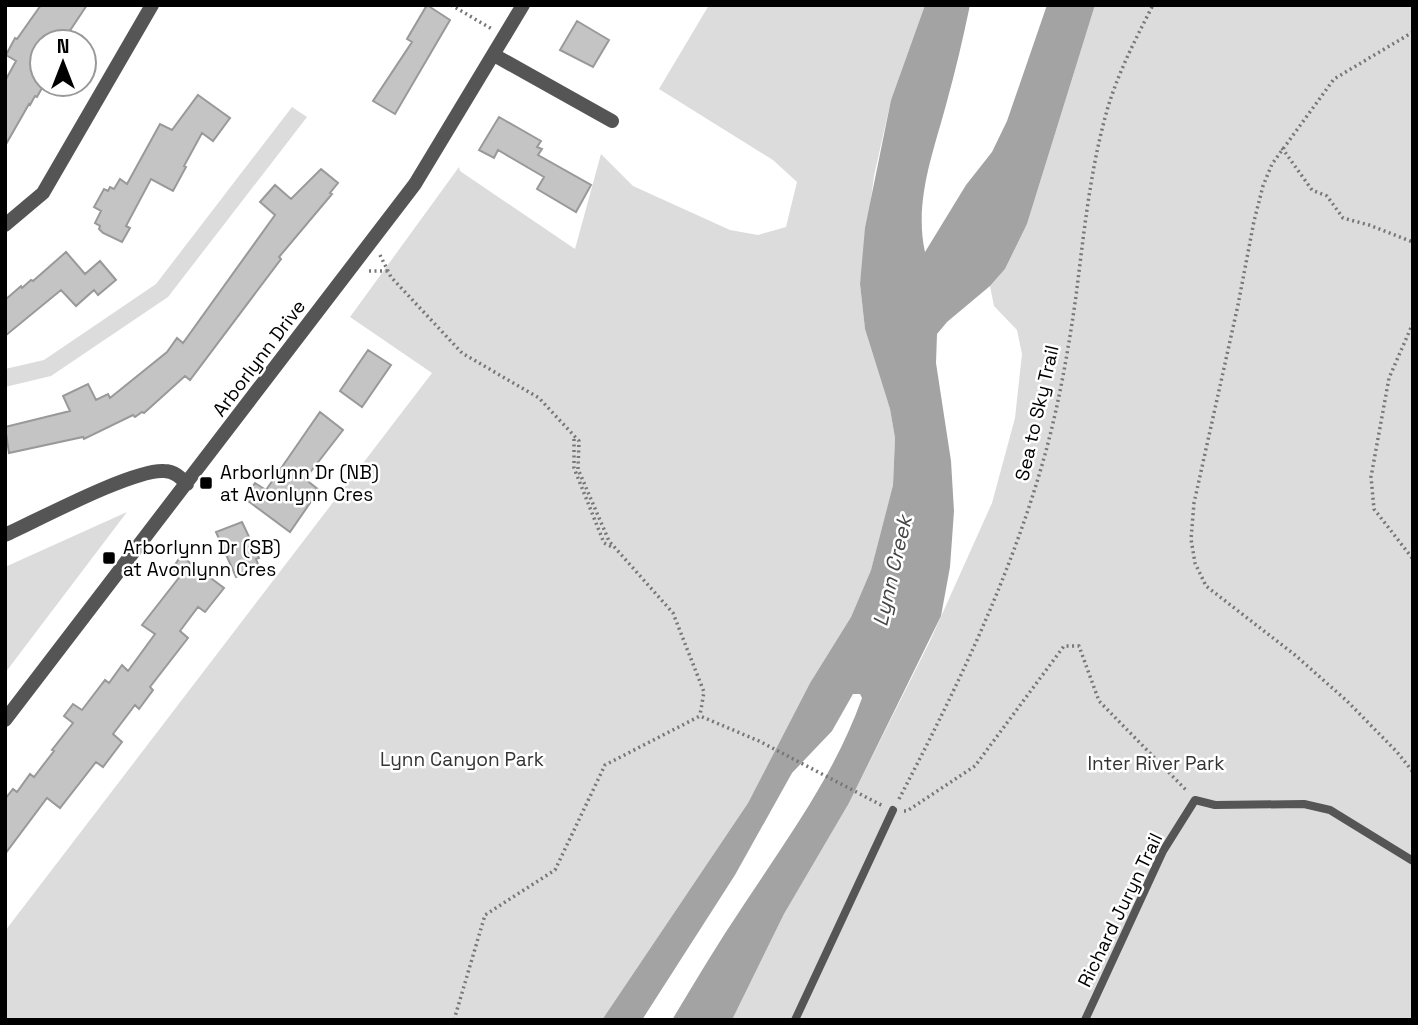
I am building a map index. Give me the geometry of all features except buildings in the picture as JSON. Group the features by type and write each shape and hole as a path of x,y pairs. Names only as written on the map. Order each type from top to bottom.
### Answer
{"street":[{"path":"5,225 43,193 152,5"},
{"name":"Arborlynn Drive","path":"5,720 415,184 523,5"},
{"path":"494,55 611,121"},
{"path":"5,534 115,485 153,472 175,473 187,484"}],"lane":[{"path":"1195,800 1215,806 1304,804 1329,810 1413,861"},
{"name":"Richard Juryn Trail","path":"1085,1020 1163,851 1195,800"},
{"path":"795,1020 893,810"}],"path":[{"path":"451,5 505,36"},
{"name":"Sea to Sky Trail","path":"893,810 954,692 1021,534 1047,445 1103,130 1129,51 1153,5"},
{"path":"1413,32 1334,79 1272,164 1254,221 1194,503 1191,540 1195,564 1206,586 1294,655 1347,701 1413,772"},
{"path":"1282,148 1312,190 1327,196 1343,218 1413,242"},
{"path":"373,241 388,271 462,354 540,398 579,441 578,470 609,541 673,613 704,692 700,716"},
{"path":"369,271 388,271"},
{"path":"1413,323 1390,378 1371,477 1374,509 1413,559"},
{"path":"893,810 907,811 975,766 1064,646 1079,646 1099,701 1195,800"},
{"path":"700,716 759,741 873,803"},
{"path":"454,1020 485,915 555,870 605,765 700,716"}],"green space":[{"name":"Lynn Canyon Park","path":"709,5 925,5 891,100 874,176 860,284 865,329 890,409 895,438 893,485 871,570 851,617 810,683 748,803 602,1020 5,1020 5,931 432,373 350,317 459,167 460,171 575,249 601,154 633,186 730,230 758,235 786,227 797,182 773,160 659,89"},
{"name":"Inter River Park","path":"1095,5 1413,5 1413,1020 732,1020 784,914 849,803 930,641 992,503 1015,418 1022,354 1017,330 994,306 990,286 1005,269 1027,224"},
{"path":"292,107 307,117 168,297 51,376 5,387 5,369 44,360 156,284"},
{"path":"127,512 5,673 5,567"}],"water":[{"name":"Lynn Creek","path":"925,5 970,5 926,178 922,215 925,252 966,185 992,152 1007,121 1047,5 1095,5 1027,224 1005,269 937,334 936,363 951,461 954,511 950,567 941,616 849,803 784,914 732,1020 672,1020 824,780 851,726 862,698 860,694 853,694 832,731 792,773 735,875 642,1020 602,1020 748,803 810,683 851,617 871,570 893,485 895,438 890,409 865,329 860,284 865,228 891,100"}],"place":[{"name":"Arborlynn Dr (NB) at Avonlynn Cres","path":"206,483"},
{"name":"Arborlynn Dr (SB) at Avonlynn Cres","path":"109,558"}]}
